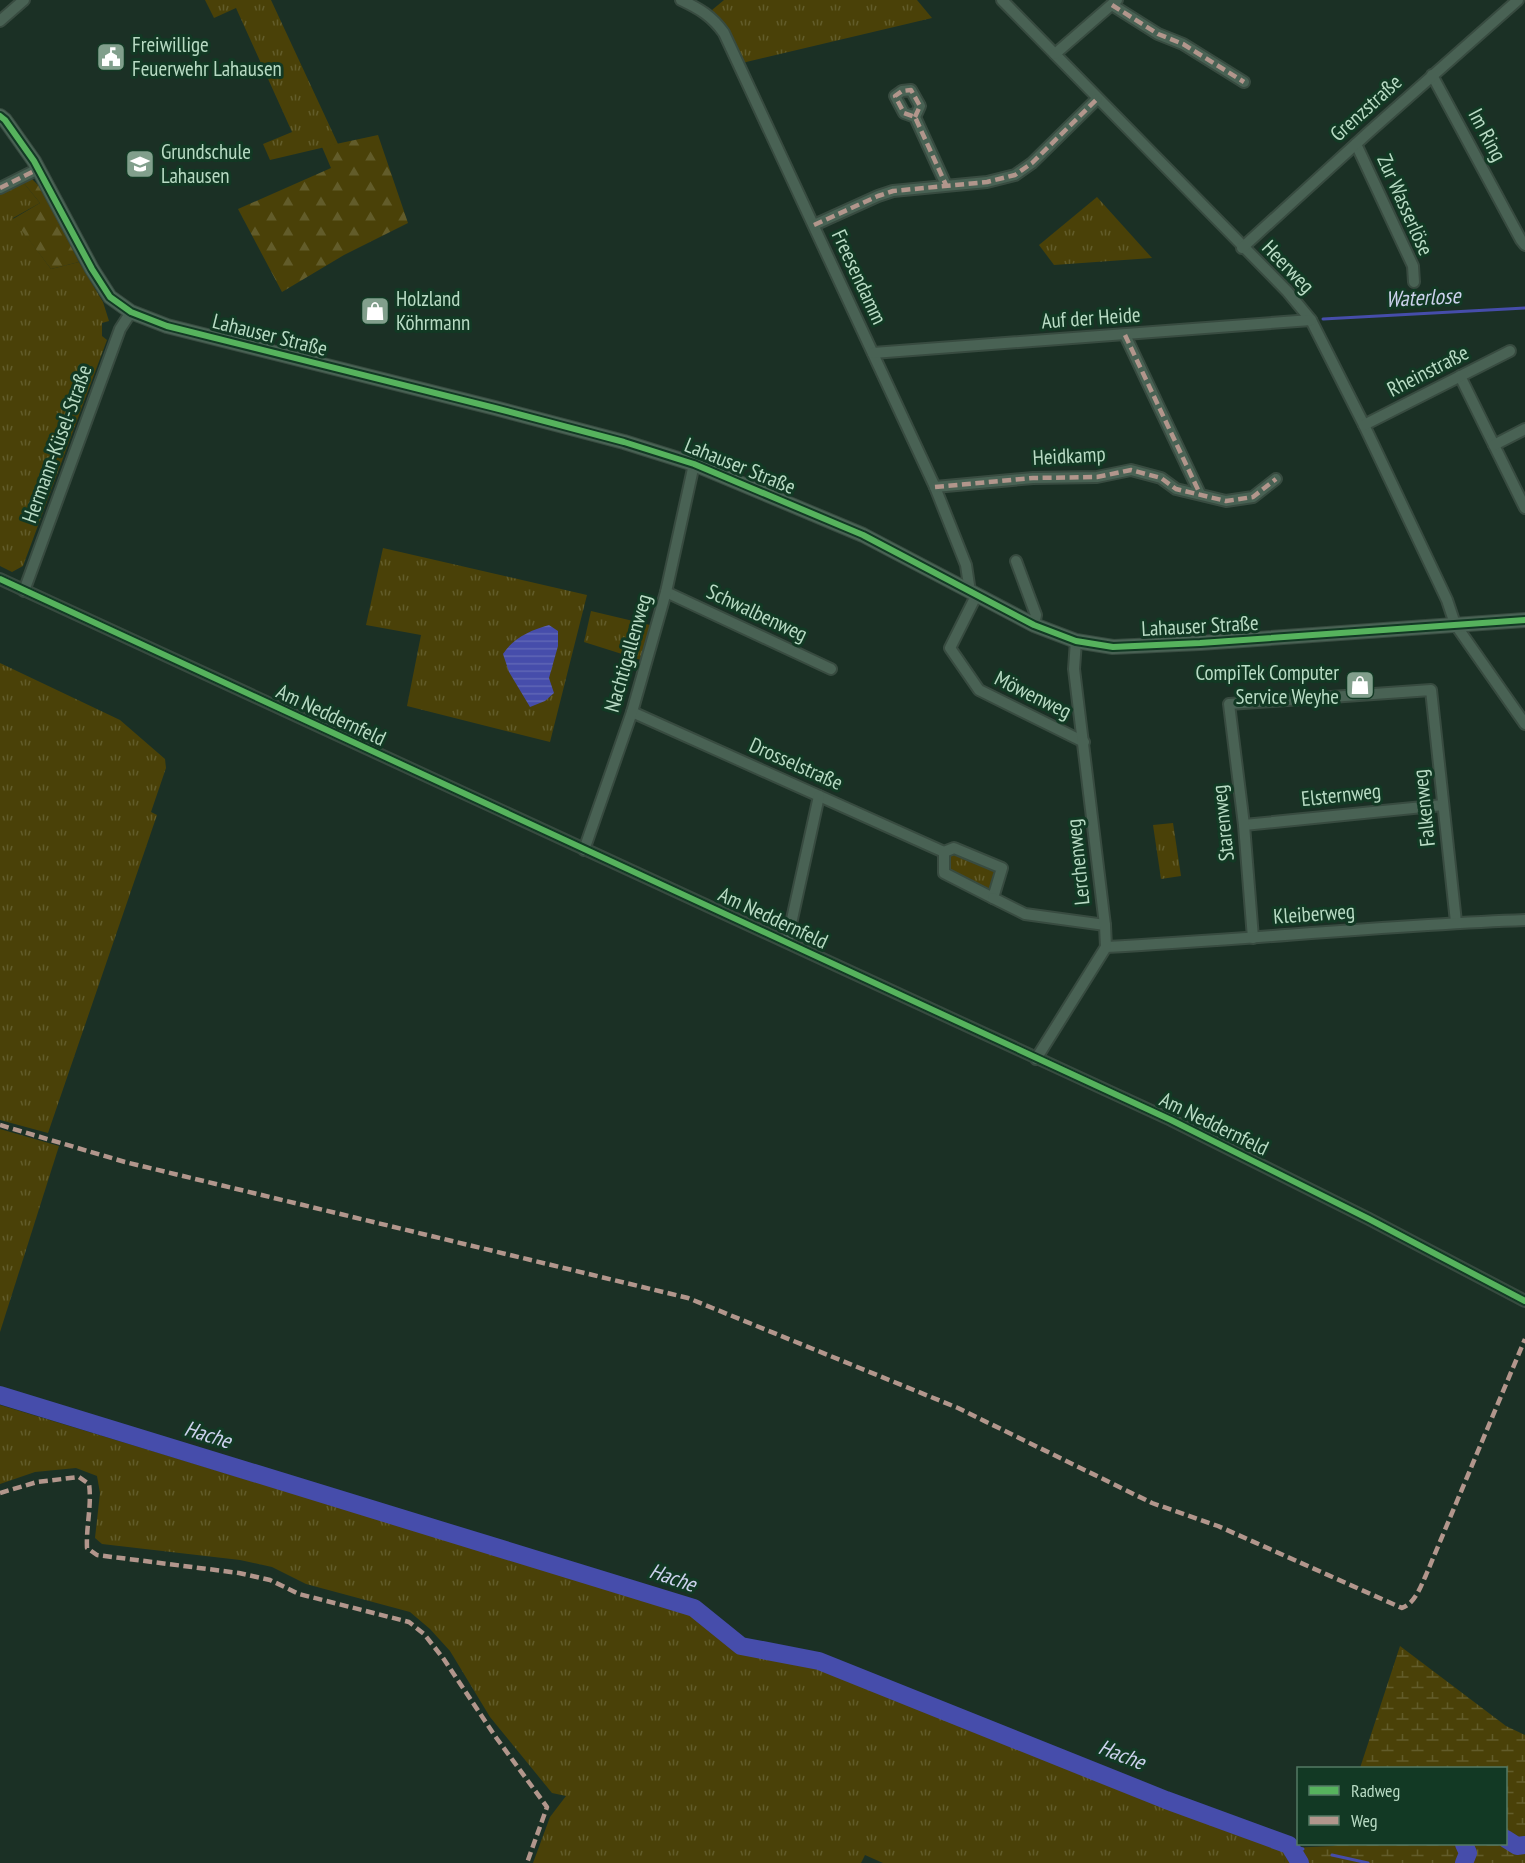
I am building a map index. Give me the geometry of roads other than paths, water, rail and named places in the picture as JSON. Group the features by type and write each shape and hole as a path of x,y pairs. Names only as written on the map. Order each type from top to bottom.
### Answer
{"street":[{"path":"2,15 24,0"},
{"name":"Freesendamm","path":"681,0 701,9 714,19 724,33 935,487 966,565 973,594"},
{"name":"Heerweg","path":"1002,0 1242,248 1287,291 1311,320 1443,591 1455,624 1525,724"},
{"name":"Grenzstraße","path":"1242,248 1518,0"},
{"path":"1055,54 1115,2 1158,34 1183,44 1244,82"},
{"name":"Im Ring","path":"1432,75 1525,244"},
{"path":"814,225 878,195 893,191 987,182 1015,175 1032,164 1097,99"},
{"name":"Lahauser Straße","path":"0,116 22,143 38,169 92,269 110,297 131,312 167,326 495,408 624,442 694,464 862,536 1034,625 1076,641 1113,647 1200,643 1525,620"},
{"path":"915,117 946,185"},
{"name":"Zur Wasserlöse","path":"1356,144 1413,266 1414,282"},
{"path":"0,188 38,169"},
{"name":"Hermann-Küsel-Straße","path":"24,591 120,329 131,312"},
{"name":"Auf der Heide","path":"873,353 1125,336 1311,320"},
{"path":"1125,336 1200,494"},
{"name":"Rheinstraße","path":"1364,425 1510,351"},
{"path":"1460,376 1525,508"},
{"path":"1494,445 1525,429"},
{"name":"Nachtigallenweg","path":"584,850 632,712 666,592 694,464"},
{"name":"Heidkamp","path":"935,487 1033,478 1097,477 1131,470 1161,478 1176,489 1226,501 1254,497 1276,479"},
{"path":"1016,561 1036,615 1034,625"},
{"name":"Am Neddernfeld","path":"0,579 1181,1126 1369,1219 1525,1301"},
{"name":"Schwalbenweg","path":"666,592 831,669"},
{"name":"Möwenweg","path":"973,594 950,648 979,690 1084,742"},
{"name":"Lerchenweg","path":"1076,641 1074,669 1106,947"},
{"name":"Starenweg","path":"1253,938 1244,825 1229,704 1431,690"},
{"name":"Falkenweg","path":"1431,690 1456,922"},
{"name":"Drosselstraße","path":"632,712 944,852 954,848 1002,868 993,898"},
{"path":"787,942 819,796"},
{"name":"Elsternweg","path":"1244,825 1443,805"},
{"path":"944,852 944,873 1025,914 1105,925"},
{"name":"Kleiberweg","path":"1106,947 1456,922 1525,920"},
{"path":"1036,1059 1106,947"}],"waterway":[{"name":"Waterlose","path":"1323,319 1525,308"},
{"name":"Hache","path":"0,1395 694,1608 741,1646 819,1661 1166,1800 1289,1845 1300,1863"},
{"name":"Hache","path":"1507,1840 1517,1846 1525,1845"},
{"path":"1289,1845 1303,1849"},
{"name":"Hache","path":"1464,1845 1468,1853 1464,1863"},
{"path":"1332,1855 1368,1863"}],"place":[{"name":"Freiwillige Feuerwehr Lahausen","path":"111,57"},
{"name":"Grundschule Lahausen","path":"140,164"},
{"name":"Holzland Köhrmann","path":"375,311"},
{"name":"CompiTek Computer Service Weyhe","path":"1360,685"}]}
